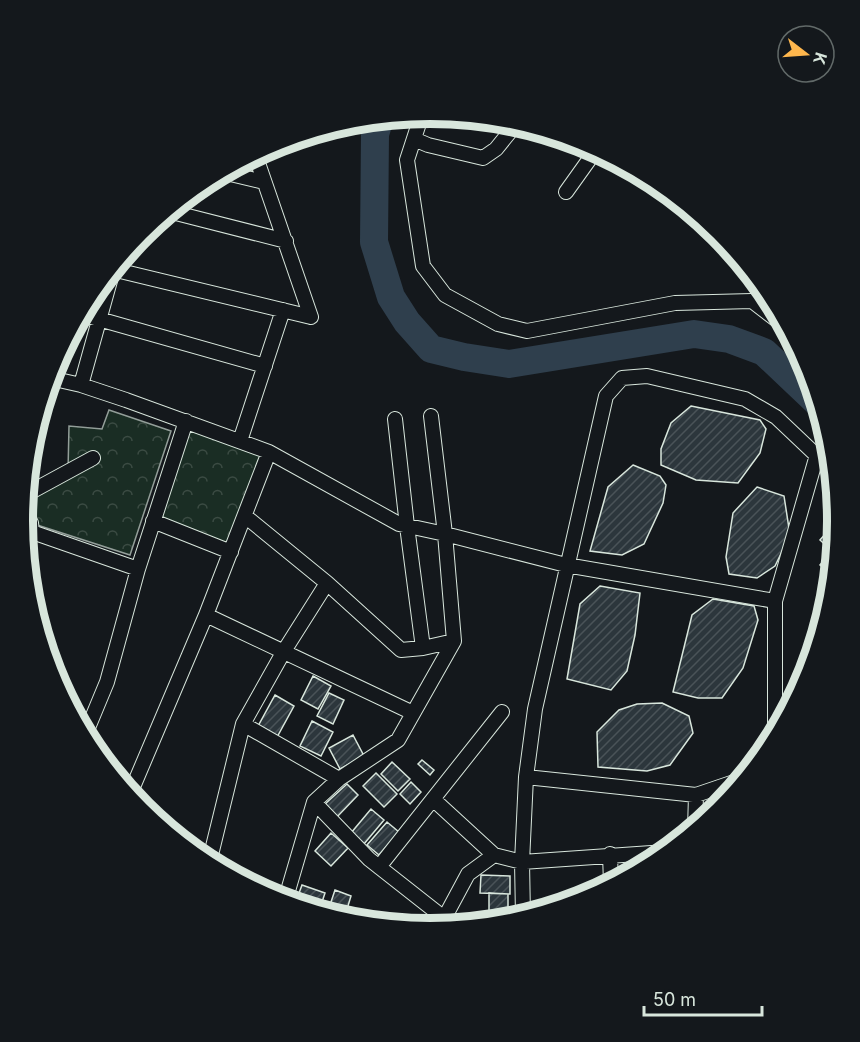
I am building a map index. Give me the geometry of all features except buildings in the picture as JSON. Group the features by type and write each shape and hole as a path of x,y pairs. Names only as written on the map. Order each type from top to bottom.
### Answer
{"street":[{"path":"419,124 407,160 423,266 445,295 498,324 526,331 675,303 752,301 769,314"},
{"path":"414,139 428,145 483,158 496,149 509,133"},
{"path":"566,192 590,158"},
{"path":"122,271 311,317 258,163"},
{"path":"235,175 264,182"},
{"path":"179,214 286,241"},
{"path":"81,385 106,291"},
{"path":"240,441 283,310"},
{"path":"90,316 265,366"},
{"path":"524,906 522,862 526,777 535,709 606,396 622,378 647,376 745,399 776,417 822,460"},
{"path":"59,380 81,385 268,452 399,524 566,565 775,601"},
{"path":"288,892 314,802 339,779 398,740 454,641 445,534 431,416"},
{"path":"395,419 423,648"},
{"path":"89,724 107,682 138,569 186,422"},
{"path":"134,785 207,615 268,452"},
{"path":"775,718 775,601 817,455"},
{"path":"34,490 93,458"},
{"path":"245,516 327,583 401,650 454,641"},
{"path":"153,521 231,552"},
{"path":"34,539 138,569"},
{"path":"212,853 243,724 284,651 327,583"},
{"path":"207,615 413,713"},
{"path":"379,867 502,712"},
{"path":"243,724 339,779"},
{"path":"526,777 696,795 727,785"},
{"path":"695,817 696,795"},
{"path":"433,800 494,855 522,862 648,853"},
{"path":"314,802 369,860 436,918"},
{"path":"610,854 611,874"},
{"path":"445,917 468,874 494,855"}],"green space":[{"path":"109,410 171,431 130,555 33,524 34,490 68,471 69,426 102,429"},
{"path":"186,421 269,452 231,552 153,521"}],"waterway":[{"path":"377,127 375,134 374,242 391,297 407,322 431,349 509,364 694,334 729,339 764,352 805,391"}]}
